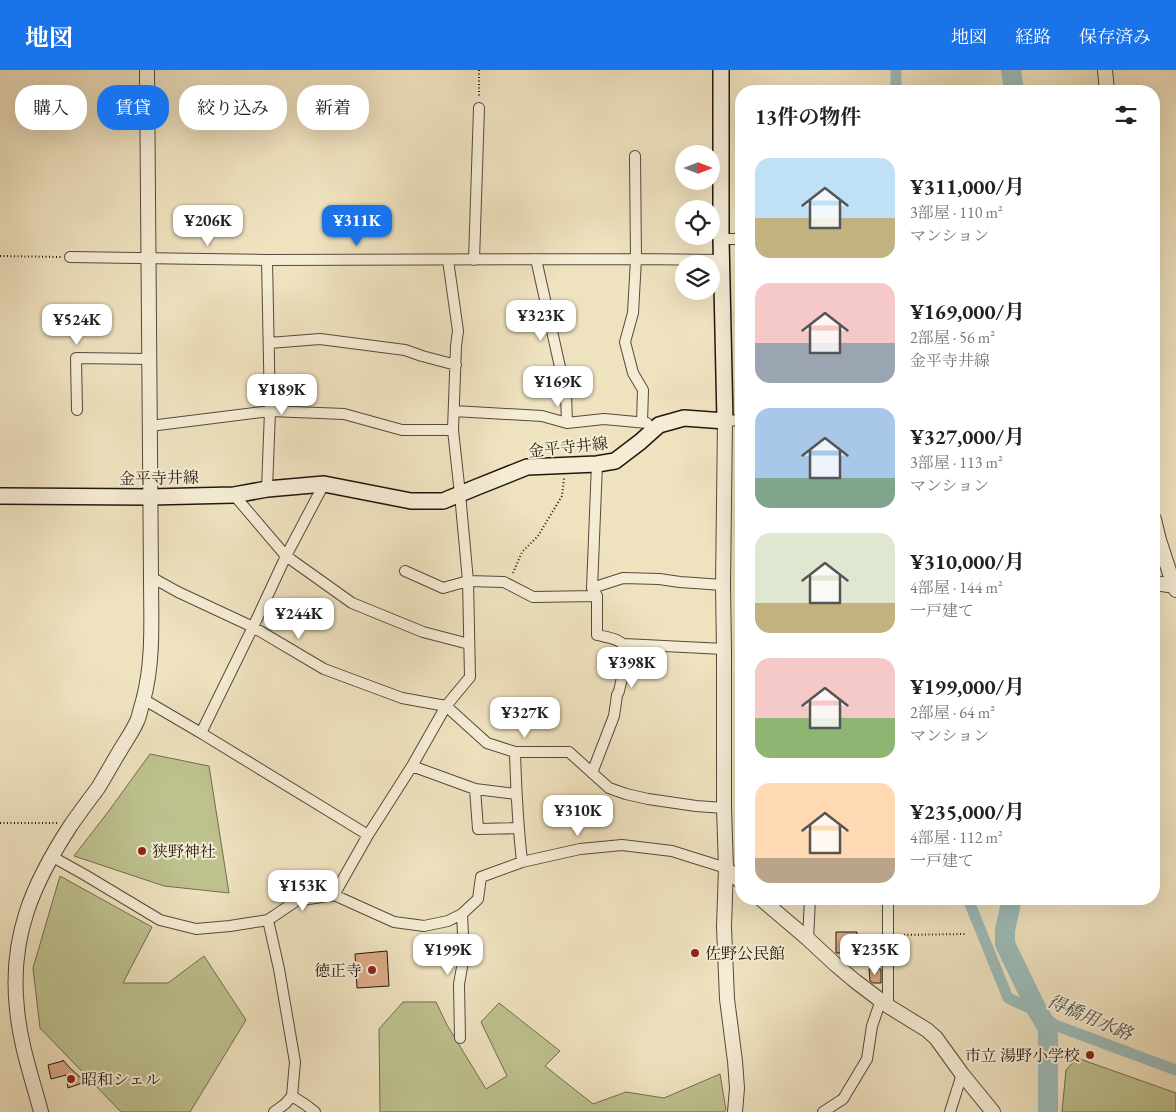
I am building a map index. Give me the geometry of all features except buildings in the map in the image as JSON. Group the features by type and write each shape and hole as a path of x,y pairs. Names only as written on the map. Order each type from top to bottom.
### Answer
{"main road":[{"path":"721,70 725,421"},
{"name":"金平寺井線","path":"0,496 150,497 234,495 267,489 324,484 411,501 442,502 527,467 597,464 615,461 659,425 684,418 725,421"}],"street":[{"path":"41,1112 21,1034 17,1010 15,984 16,954 31,900 40,879 72,823 98,788 138,719 150,657 147,70"},
{"path":"1105,70 1106,85"},
{"path":"474,260 479,108"},
{"path":"636,156 636,258 633,312 625,342 633,372 643,390 642,422"},
{"path":"722,239 735,239"},
{"path":"70,257 267,260 474,260 536,258 722,260"},
{"path":"536,258 566,394 567,423"},
{"path":"267,260 270,411 267,489"},
{"path":"334,895 446,706 470,677 468,581 453,430 458,331 448,260"},
{"path":"269,342 320,339 405,350 456,365"},
{"path":"77,410 76,358 149,359"},
{"path":"150,426 270,411 344,414 402,430 453,430"},
{"path":"454,411 542,416 567,423 604,419 659,425"},
{"path":"735,420 725,421 723,585 726,868 724,927 727,999 735,1061 735,1112"},
{"path":"597,464 594,592 597,634 615,639 624,644 724,649"},
{"path":"201,734 286,556 324,484"},
{"path":"234,495 286,556 352,604 423,632 469,644"},
{"path":"1160,543 1175,588"},
{"path":"405,571 443,588 468,581 504,582 533,597 594,592 623,578 659,579 723,585"},
{"path":"151,577 252,627 324,669 402,698 446,706 488,743 515,752 569,752 610,788 626,794 696,806 724,808"},
{"path":"1160,584 1175,588"},
{"path":"592,773 614,716 628,651 624,644"},
{"path":"143,699 368,835"},
{"path":"515,752 518,828 522,862"},
{"path":"412,766 475,789 516,794"},
{"path":"475,789 478,829 518,828"},
{"path":"52,856 160,920 196,929 268,920 296,901 334,895 394,922 424,926 448,921 462,914 478,899 481,877 522,862 580,849 622,845 672,851 726,868 735,876"},
{"path":"768,905 836,966 884,1003 927,1030 936,1038 993,1112"},
{"path":"808,939 810,905"},
{"path":"823,1112 843,1100 867,1059 872,1026 884,1003 888,905"},
{"path":"460,1038 459,984 464,956 462,914"},
{"path":"268,920 296,1062 292,1096 274,1112"},
{"path":"950,1112 962,1074"},
{"path":"292,1096 315,1112"}],"path":[{"path":"479,70 479,108"},
{"path":"0,256 70,257"},
{"path":"508,585 522,552 538,536 562,496 565,466"},
{"path":"0,823 72,823"},
{"path":"888,935 965,934"}],"green space":[{"path":"150,754 209,766 229,893 164,886 74,856"},
{"path":"60,876 152,927 123,983 168,983 204,956 246,1020 190,1112 121,1112 40,1028 33,968"},
{"path":"403,1002 436,1002 447,1025 486,1089 507,1076 481,1022 499,1003 560,1051 545,1066 593,1104 626,1092 664,1098 720,1074 726,1110 724,1112 380,1112 379,1029"},
{"path":"1077,1058 1176,1093 1176,1112 1062,1112 1066,1070"}],"waterway":[{"name":"得橋用水路","path":"896,70 896,85"},
{"path":"1011,70 1013,85"},
{"name":"得橋用水路","path":"970,905 1008,998 1038,1012 1055,1025 1176,1070"},
{"path":"1011,905 1005,930 1005,944 1038,1012 1048,1028 1048,1112"}],"place":[{"name":"狭野神社","path":"142,851"},
{"name":"佐野公民館","path":"695,953"},
{"name":"徳正寺","path":"372,970"},
{"name":"市立 湯野小学校","path":"1090,1055"},
{"name":"昭和シェル","path":"71,1079"}]}
